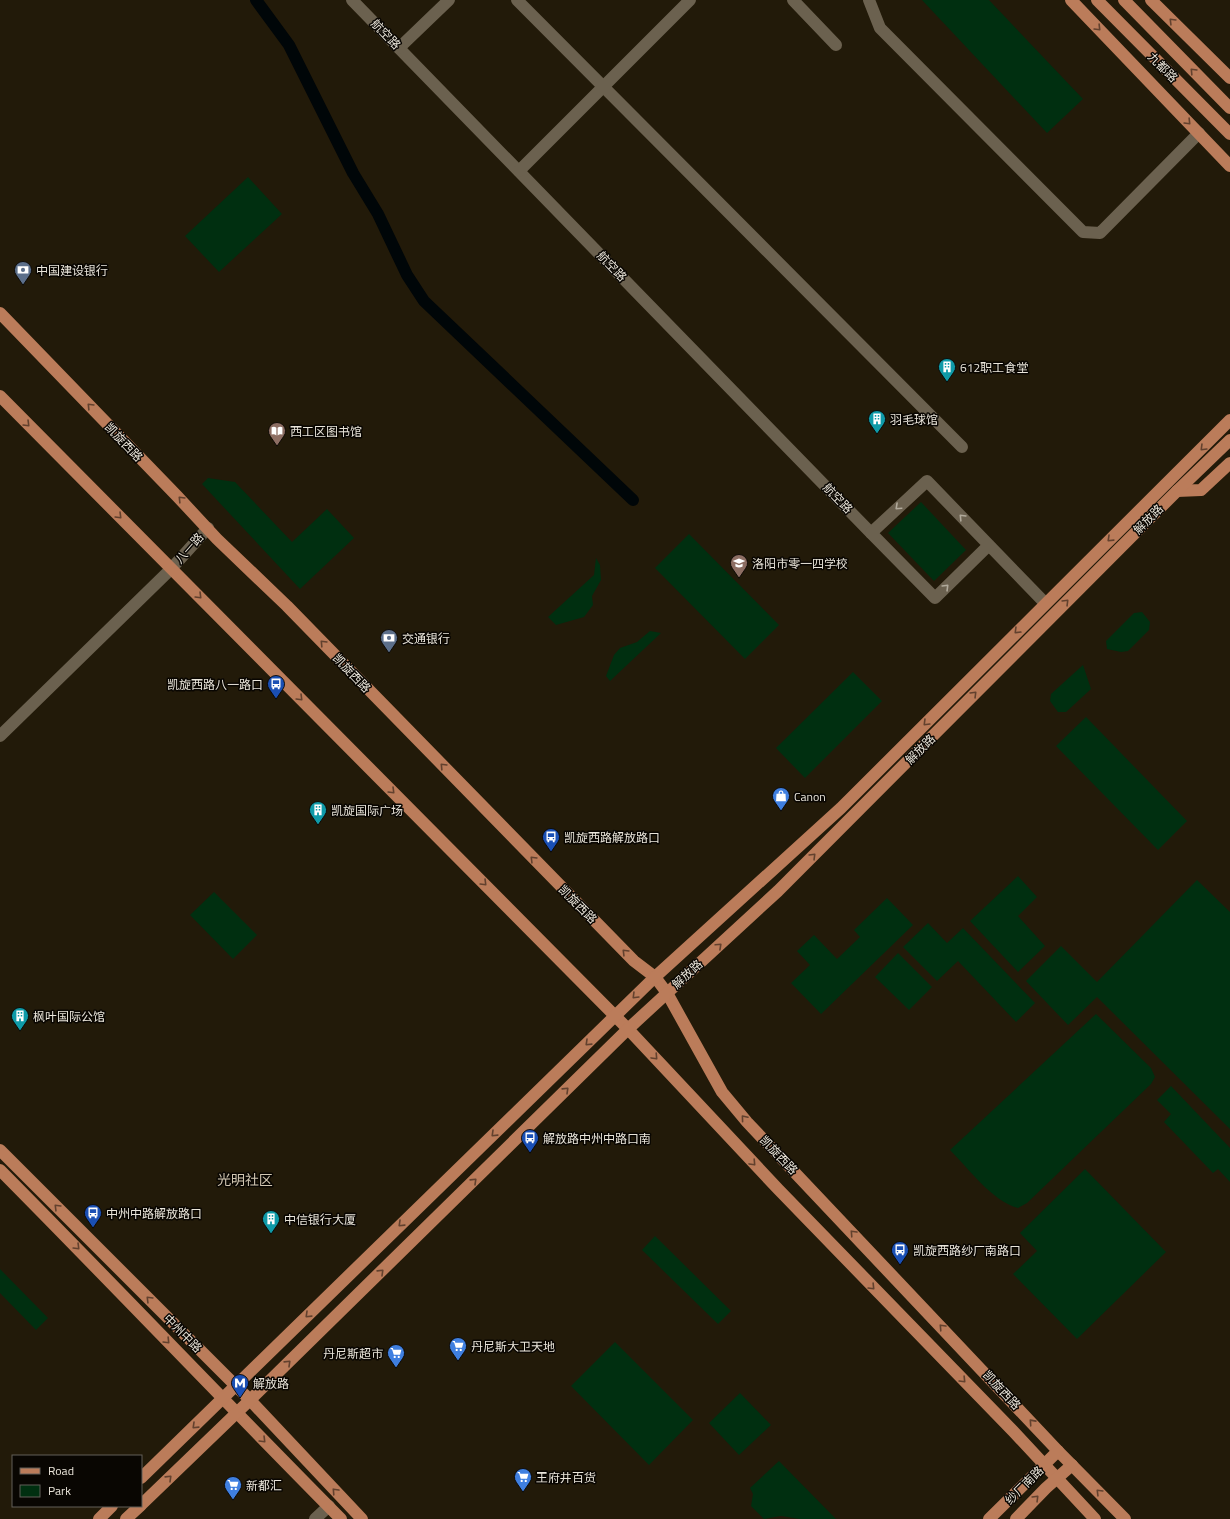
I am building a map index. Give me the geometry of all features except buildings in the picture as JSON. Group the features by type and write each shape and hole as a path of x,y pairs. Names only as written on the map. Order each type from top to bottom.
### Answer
{"main road":[{"path":"1071,0 1230,166"},
{"name":"九都路","path":"1097,0 1230,134"},
{"name":"九都路","path":"1124,0 1230,108"},
{"path":"1151,0 1230,78"},
{"name":"凯旋西路","path":"0,313 217,539 286,606 629,956 654,977 667,993 722,1092 747,1122 1058,1451 1125,1519"},
{"name":"凯旋西路","path":"0,396 628,1029 778,1189 1095,1519"},
{"name":"解放路","path":"142,1477 654,977 841,808 1230,420"},
{"name":"解放路","path":"142,1503 250,1400 628,1029 778,891 1177,491 1230,440"},
{"path":"1177,491 1201,490 1230,463"},
{"name":"中州中路","path":"0,1150 250,1400 362,1519"},
{"name":"中州中路","path":"0,1170 116,1286 236,1413 341,1519"},
{"name":"纱厂南路","path":"989,1519 1058,1451"},
{"name":"纱厂南路","path":"1016,1519 1072,1465"},
{"path":"99,1519 111,1507"},
{"name":"解放路","path":"126,1519 138,1507"}],"street":[{"name":"航空路","path":"352,0 935,598 989,545"},
{"path":"399,48 449,0"},
{"path":"517,0 962,447"},
{"path":"519,171 690,0"},
{"path":"793,0 836,45"},
{"path":"870,0 880,28 1083,232 1100,233 1200,134"},
{"path":"871,533 927,481 1045,603"},
{"name":"八一路","path":"0,726 208,528"},
{"name":"八一路","path":"0,736 169,566"},
{"path":"316,1519 329,1506"}],"green space":[{"path":"922,0 989,0 1083,99 1047,133"},
{"path":"248,177 282,214 219,272 185,236"},
{"path":"208,478 235,482 292,542 327,509 354,538 300,589 202,484"},
{"path":"921,502 966,550 934,581 888,533"},
{"path":"689,534 779,625 745,659 655,568"},
{"path":"596,558 600,565 601,580 592,596 593,605 584,617 556,625 548,617 594,575"},
{"path":"1142,612 1150,622 1149,630 1128,651 1121,652 1107,649 1106,641 1134,613"},
{"path":"650,631 661,633 610,681 606,676 614,655 620,648 637,642"},
{"path":"1083,665 1091,689 1066,712 1058,712 1050,701 1051,694"},
{"path":"853,672 882,701 805,778 776,748"},
{"path":"1086,717 1187,821 1158,850 1056,746"},
{"path":"1018,876 1037,897 1018,916 1045,946 1018,972 970,921"},
{"path":"1197,880 1230,912 1230,1129 1097,997 1068,1025 1026,981 1061,946 1097,982"},
{"path":"214,892 257,935 233,959 190,915"},
{"path":"887,898 913,925 821,1014 791,983 810,965 797,951 814,935 837,959 860,937 854,930"},
{"path":"928,923 947,943 963,928 1035,1003 1016,1022 958,961 937,981 903,947"},
{"path":"898,953 932,987 909,1010 875,977"},
{"path":"1096,1014 1151,1068 1155,1077 1151,1084 1027,1203 1018,1208 1008,1204 999,1199 981,1184 950,1150"},
{"path":"1171,1086 1230,1148 1230,1182 1218,1169 1213,1173 1164,1122 1171,1114 1157,1100"},
{"path":"1085,1169 1166,1252 1077,1339 1013,1274 1037,1251 1020,1233"},
{"path":"655,1236 731,1311 718,1324 642,1250"},
{"path":"0,1269 48,1318 36,1330 0,1293"},
{"path":"615,1342 693,1420 649,1465 571,1386"},
{"path":"740,1393 771,1425 739,1455 709,1423"},
{"path":"779,1461 836,1519 800,1519 781,1516 764,1519 751,1506 753,1494 750,1488"}],"waterway":[{"path":"256,0 289,45 353,173 378,214 407,275 424,301 633,500"}],"place":[{"name":"中国建设银行","path":"23,285"},
{"name":"612职工食堂","path":"947,382"},
{"name":"羽毛球馆","path":"877,434"},
{"name":"西工区图书馆","path":"277,446"},
{"name":"洛阳市零一四学校","path":"739,578"},
{"name":"交通银行","path":"389,653"},
{"name":"凯旋西路八一路口","path":"276,699"},
{"name":"Canon","path":"781,811"},
{"name":"凯旋国际广场","path":"318,825"},
{"name":"凯旋西路解放路口","path":"551,852"},
{"name":"枫叶国际公馆","path":"20,1031"},
{"name":"解放路中州中路口南","path":"530,1153"},
{"name":"中州中路解放路口","path":"93,1228"},
{"name":"中信银行大厦","path":"271,1234"},
{"name":"凯旋西路纱厂南路口","path":"900,1265"},
{"name":"丹尼斯大卫天地","path":"458,1361"},
{"name":"丹尼斯超市","path":"396,1368"},
{"name":"解放路","path":"240,1398"},
{"name":"王府井百货","path":"523,1492"},
{"name":"新都汇","path":"233,1500"}],"district":[{"name":"光明社区","path":"245,1179"}]}
